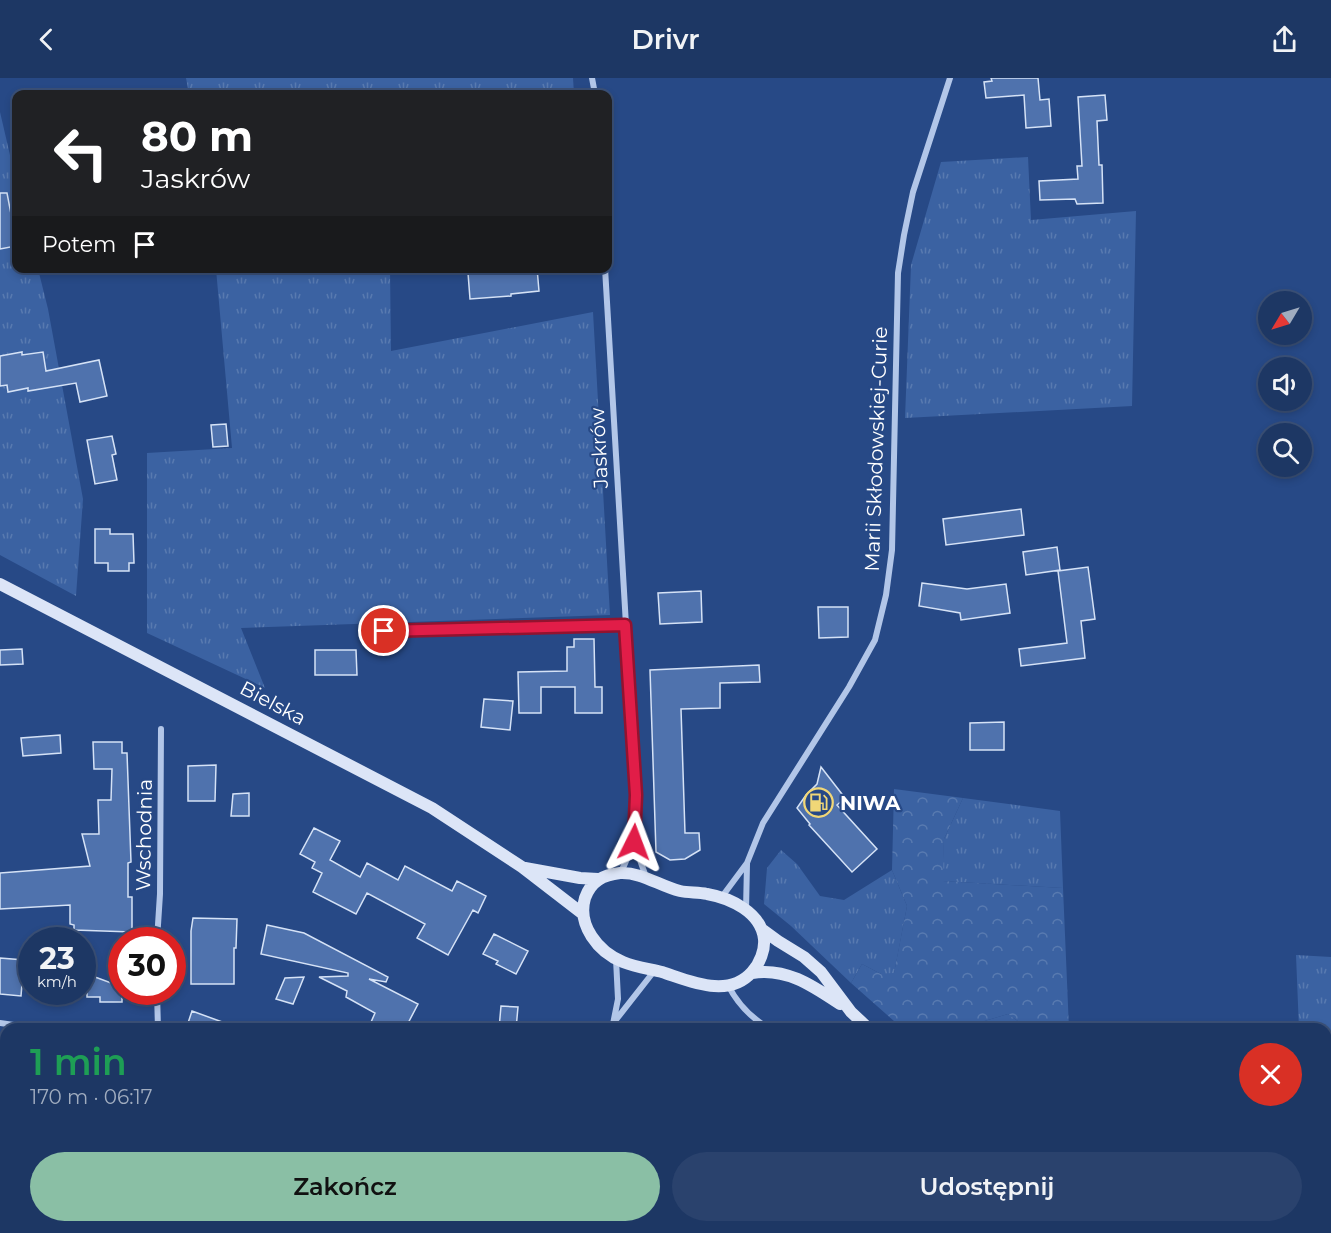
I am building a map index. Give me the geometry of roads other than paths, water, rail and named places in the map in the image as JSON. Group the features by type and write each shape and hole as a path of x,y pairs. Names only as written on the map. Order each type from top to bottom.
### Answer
{"main road":[{"name":"Bielska","path":"0,584 432,808 522,867 583,914"},
{"name":"Bielska","path":"522,867 580,878 598,879"},
{"path":"851,1012 796,978 779,972 752,973 728,985 705,986 616,959 601,948 591,935 583,914 587,892 598,879 620,873 646,877 678,891 720,898 746,910 758,921 763,930 804,957 821,972 851,1012 863,1023"},
{"path":"752,973 764,948 763,930"}],"street":[{"name":"Marii Skłodowskiej-Curie","path":"720,898 747,863 763,823 849,687 875,640 886,595 892,550 898,273 913,192 950,78"},
{"name":"Jaskrów","path":"605,273 636,795 634,842 620,873"},
{"path":"384,631 625,625"},
{"name":"Wschodnia","path":"158,927 161,729"},
{"name":"Jaskrów","path":"634,842 646,877"},
{"name":"Marii Skłodowskiej-Curie","path":"746,910 747,863"},
{"path":"614,1023 618,999 616,959"},
{"path":"615,1023 655,970"},
{"path":"728,985 739,1005 757,1023"},
{"path":"157,1005 158,1023"}],"place":[{"name":"NIWA","path":"819,803"}]}
